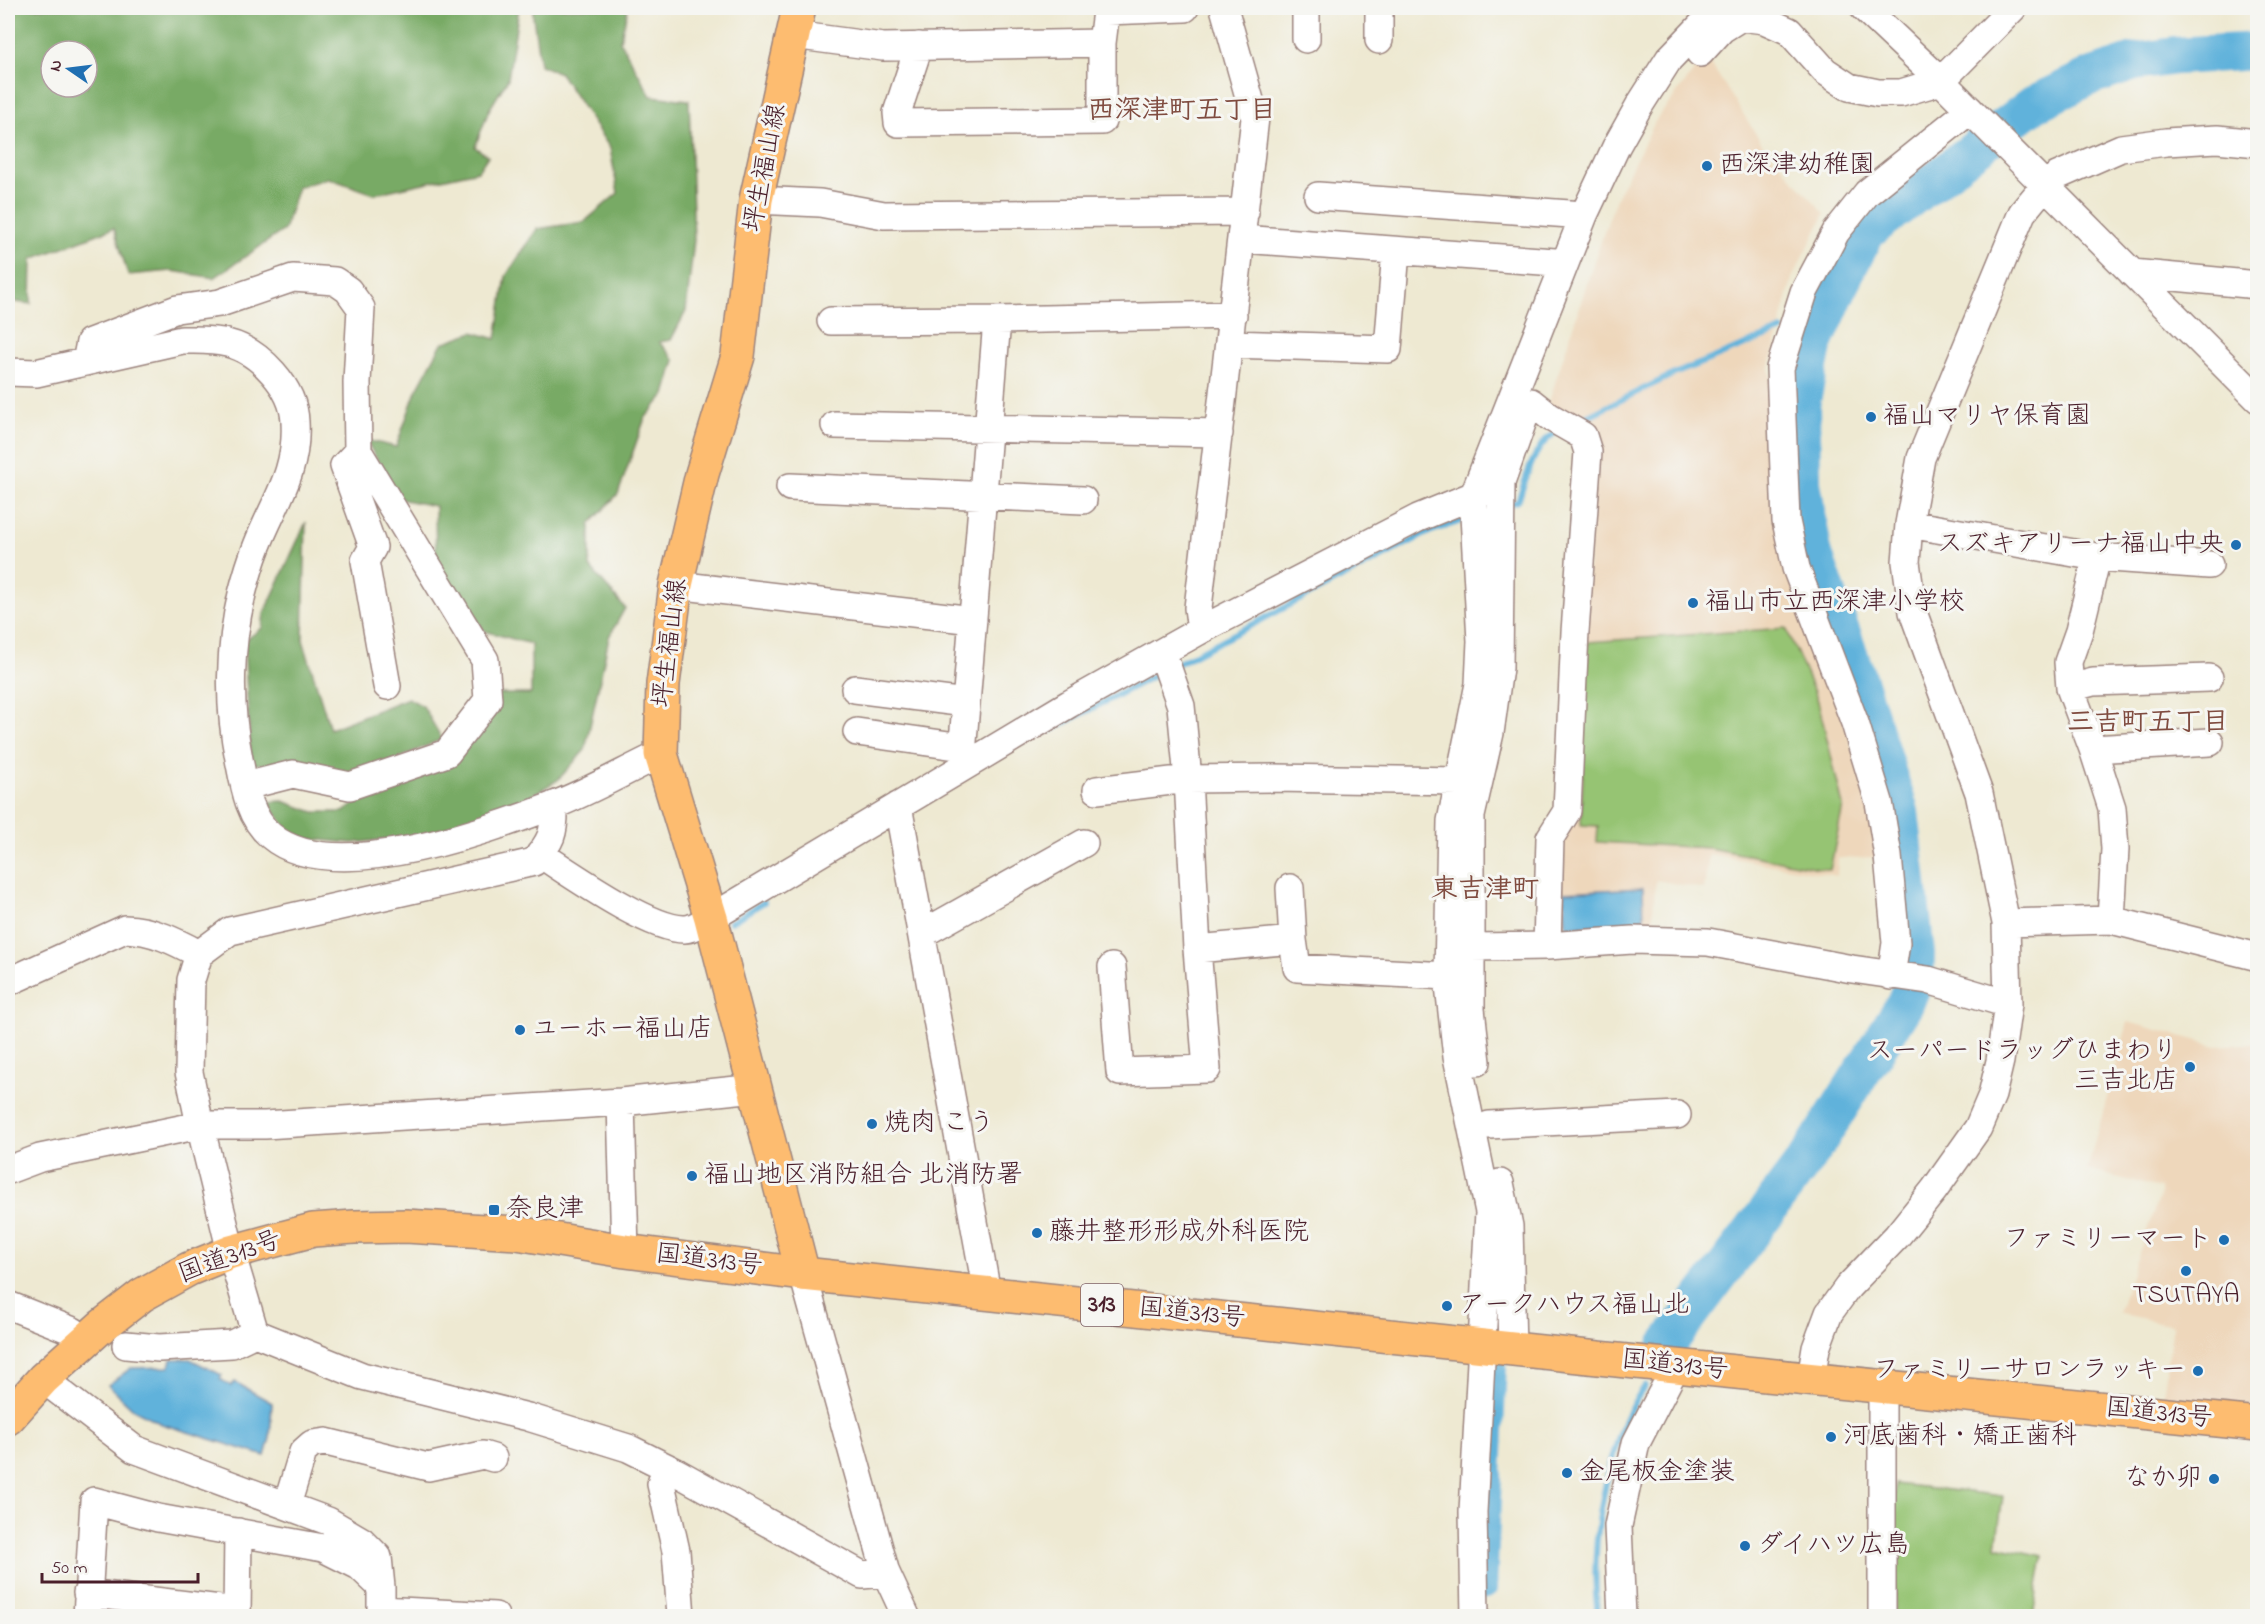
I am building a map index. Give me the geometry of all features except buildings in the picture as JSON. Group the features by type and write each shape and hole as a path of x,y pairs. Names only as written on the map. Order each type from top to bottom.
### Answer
{"main road":[{"name":"坪生福山線","path":"796,21 756,200 738,356 702,474 676,585 663,684 661,754 711,918 803,1274"},
{"name":"国道313号","path":"8,1418 43,1379 142,1295 189,1269 231,1252 313,1230 406,1226 517,1233 625,1251 803,1274 1676,1366 2258,1424"}],"street":[{"path":"919,46 897,113 898,123 1102,121 1102,43 1106,10 1185,8"},
{"path":"1201,630 1198,608 1255,118 1224,8"},
{"path":"1306,8 1306,39"},
{"path":"1379,8 1379,40"},
{"path":"1864,8 1941,81 2258,399"},
{"path":"1728,11 1764,20 1789,31 1825,70 1848,87 1878,93 1901,93 1941,81 2013,8"},
{"path":"1497,1347 1489,1212 1457,1057 1448,976 1451,820 1479,684 1481,641 1474,509 1584,215 1616,147 1639,106 1670,59 1728,11"},
{"path":"1475,1617 1473,1512 1497,1347 1509,1226 1474,1047 1471,1009 1472,816 1490,733 1499,668 1501,499 1551,417 1607,208 1651,118 1674,82 1722,30 1728,11"},
{"path":"796,21 883,47 1102,43"},
{"path":"1907,978 1896,943 1888,856 1879,802 1855,723 1796,568 1786,521 1780,368 1804,292 1836,232 1867,194 1974,114"},
{"path":"1811,1379 1816,1348 1829,1313 1848,1287 1897,1236 1978,1128 1992,1095 2000,1060 2008,1004 2006,923 1979,793 1913,612 1906,562 1909,524 1921,458 2022,213 2045,185 2057,176 2121,148 2217,139 2258,142"},
{"path":"1318,196 1584,215"},
{"path":"756,200 820,202 884,215 1245,212"},
{"path":"1242,240 1555,262 1564,266"},
{"path":"1229,345 1388,349 1396,251"},
{"path":"2132,273 2258,285"},
{"path":"86,362 90,342 156,315 177,309 220,303 293,278 335,281 348,290 361,308 357,382 358,451 485,660 488,700 447,753 350,786 293,774 246,786"},
{"path":"831,321 1233,315"},
{"path":"966,755 966,703 997,320"},
{"path":"8,372 36,373 182,340 228,343 249,352 272,371 289,398 296,420 295,452 282,495 257,546 242,595 232,681 232,726 252,812 271,836 296,850 331,857 372,856 457,838 554,805 661,754"},
{"path":"1547,946 1550,838 1567,811 1575,632 1588,452 1583,436 1551,417"},
{"path":"835,425 1219,433"},
{"path":"358,451 344,466 373,547 365,561 387,686"},
{"path":"790,487 1083,500"},
{"path":"540,854 611,900 660,924 686,929 711,918 900,815 966,755 1069,704 1166,663 1201,630 1418,518 1474,509 1501,499"},
{"path":"1909,524 2097,557 2209,565"},
{"path":"2097,557 2079,631 2068,662 2070,688 2112,808 2115,849 2111,920"},
{"path":"676,585 973,620"},
{"path":"1112,967 1120,1072 1207,1069 1181,706 1166,663"},
{"path":"2070,688 2093,682 2209,678"},
{"path":"855,689 966,703"},
{"path":"857,732 966,755"},
{"path":"2093,749 2210,742"},
{"path":"1097,790 1188,779 1458,781"},
{"path":"255,1333 231,1252 189,1072 191,980 199,954 230,931 534,862 549,844 554,823 554,805"},
{"path":"900,815 987,1293"},
{"path":"922,934 1084,843"},
{"path":"1290,888 1297,968 1448,976"},
{"path":"2006,923 2111,920 2258,957"},
{"path":"8,982 126,929 143,930 170,938 199,954"},
{"path":"1197,949 1293,940"},
{"path":"1471,947 1547,946 1632,940 1708,942 1907,978 2008,1004"},
{"path":"8,1170 40,1158 200,1125 265,1125 621,1102 756,1088"},
{"path":"621,1102 625,1251"},
{"path":"1489,1125 1677,1115"},
{"path":"803,1274 886,1573 906,1617"},
{"path":"8,1305 73,1331"},
{"path":"126,1345 159,1348 232,1344 255,1333 362,1377 528,1417 628,1448 862,1575 886,1573"},
{"path":"1622,1617 1618,1526 1636,1443 1676,1366"},
{"path":"43,1379 134,1449 328,1521 362,1541 378,1557 381,1604"},
{"path":"1882,1385 1882,1617"},
{"path":"287,1505 303,1452 312,1444 326,1442 428,1467 483,1455 493,1458"},
{"path":"666,1467 661,1484 675,1551 681,1617"},
{"path":"238,1532 237,1614 87,1605 94,1501 158,1518 238,1532 323,1548 359,1566 381,1604"},
{"path":"381,1604 495,1617"}],"shaded area":[{"name":"福山市立西深津小学校","path":"1702,61 1711,64 1765,148 1825,214 1792,278 1769,370 1830,672 1883,857 1838,858 1837,876 1709,854 1704,889 1656,880 1651,932 1554,935 1554,841 1578,820 1594,436 1548,405 1617,196 1656,120"},
{"path":"2128,1022 2217,1046 2257,1043 2257,1413 2162,1403 2173,1325 2118,1313 2160,1193 2160,1188 2087,1170"}],"green space":[{"path":"8,8 519,8 508,79 489,110 475,147 488,156 478,171 374,194 328,178 298,187 284,230 214,278 172,271 128,275 114,228 32,259 31,304 8,301"},
{"path":"533,8 628,8 620,41 651,96 689,100 694,240 686,311 671,340 659,342 675,360 665,395 645,418 618,494 590,524 590,567 625,608 609,637 585,750 558,780 500,814 415,836 353,843 309,839 289,831 267,802 283,801 314,812 343,812 361,800 436,770 499,694 531,694 531,644 484,631 436,564 435,506 399,499 366,440 396,447 416,391 442,343 473,332 496,339 506,276 537,229 584,222 618,193 610,148 560,73 540,65"},
{"path":"306,522 303,640 330,729 408,698 423,706 442,739 349,781 282,765 251,764 244,641 262,628 264,614"},
{"path":"1786,628 1818,701 1843,806 1830,870 1709,848 1597,842 1598,826 1581,825 1588,642"},
{"path":"1895,1484 2003,1496 1996,1546 2043,1556 2033,1616 1894,1616"}],"water":[{"path":"1643,888 1644,923 1566,927 1564,892"},
{"path":"171,1359 190,1359 222,1375 220,1379 231,1386 235,1382 272,1403 270,1438 265,1456 162,1424 133,1409 108,1385 131,1368 169,1367"}],"waterway":[{"path":"1667,1345 1812,1151 1905,1004 1915,979 1916,954 1900,812 1854,668 1813,552 1802,483 1801,405 1813,346 1846,271 1867,232 2034,104 2087,78 2134,62 2175,56 2258,51"},
{"path":"1803,321 1828,311"},
{"path":"1576,422 1674,374 1782,330"},
{"path":"1507,505 1518,501 1537,452 1550,436 1558,431"},
{"path":"1173,666 1429,532 1467,519"},
{"path":"1051,730 1161,672"},
{"path":"731,922 764,902"},
{"path":"1497,1318 1498,1281"},
{"path":"1486,1588 1496,1364"},
{"path":"1598,1616 1597,1542 1604,1493 1624,1422 1645,1386"}],"place":[{"name":"西深津幼稚園","path":"1707,166"},
{"name":"福山マリヤ保育園","path":"1871,417"},
{"name":"スズキアリーナ福山中央","path":"2236,545"},
{"name":"福山市立西深津小学校","path":"1693,603"},
{"name":"ユーホー福山店","path":"520,1030"},
{"name":"スーパードラッグひまわり 三吉北店","path":"2190,1067"},
{"name":"焼肉 こう","path":"872,1124"},
{"name":"福山地区消防組合 北消防署","path":"692,1176"},
{"name":"奈良津","path":"494,1210"},
{"name":"藤井整形形成外科医院","path":"1037,1233"},
{"name":"ファミリーマート","path":"2224,1240"},
{"name":"TSUTAYA","path":"2186,1271"},
{"name":"アークハウス福山北","path":"1447,1306"},
{"name":"ファミリーサロンラッキー","path":"2198,1371"},
{"name":"河底歯科・矯正歯科","path":"1831,1437"},
{"name":"金尾板金塗装","path":"1567,1473"},
{"name":"なか卯","path":"2214,1479"},
{"name":"ダイハツ広島","path":"1745,1546"}],"district":[{"name":"西深津町五丁目","path":"1182,111"},
{"name":"三吉町五丁目","path":"2148,723"},
{"name":"東吉津町","path":"1485,890"}]}
